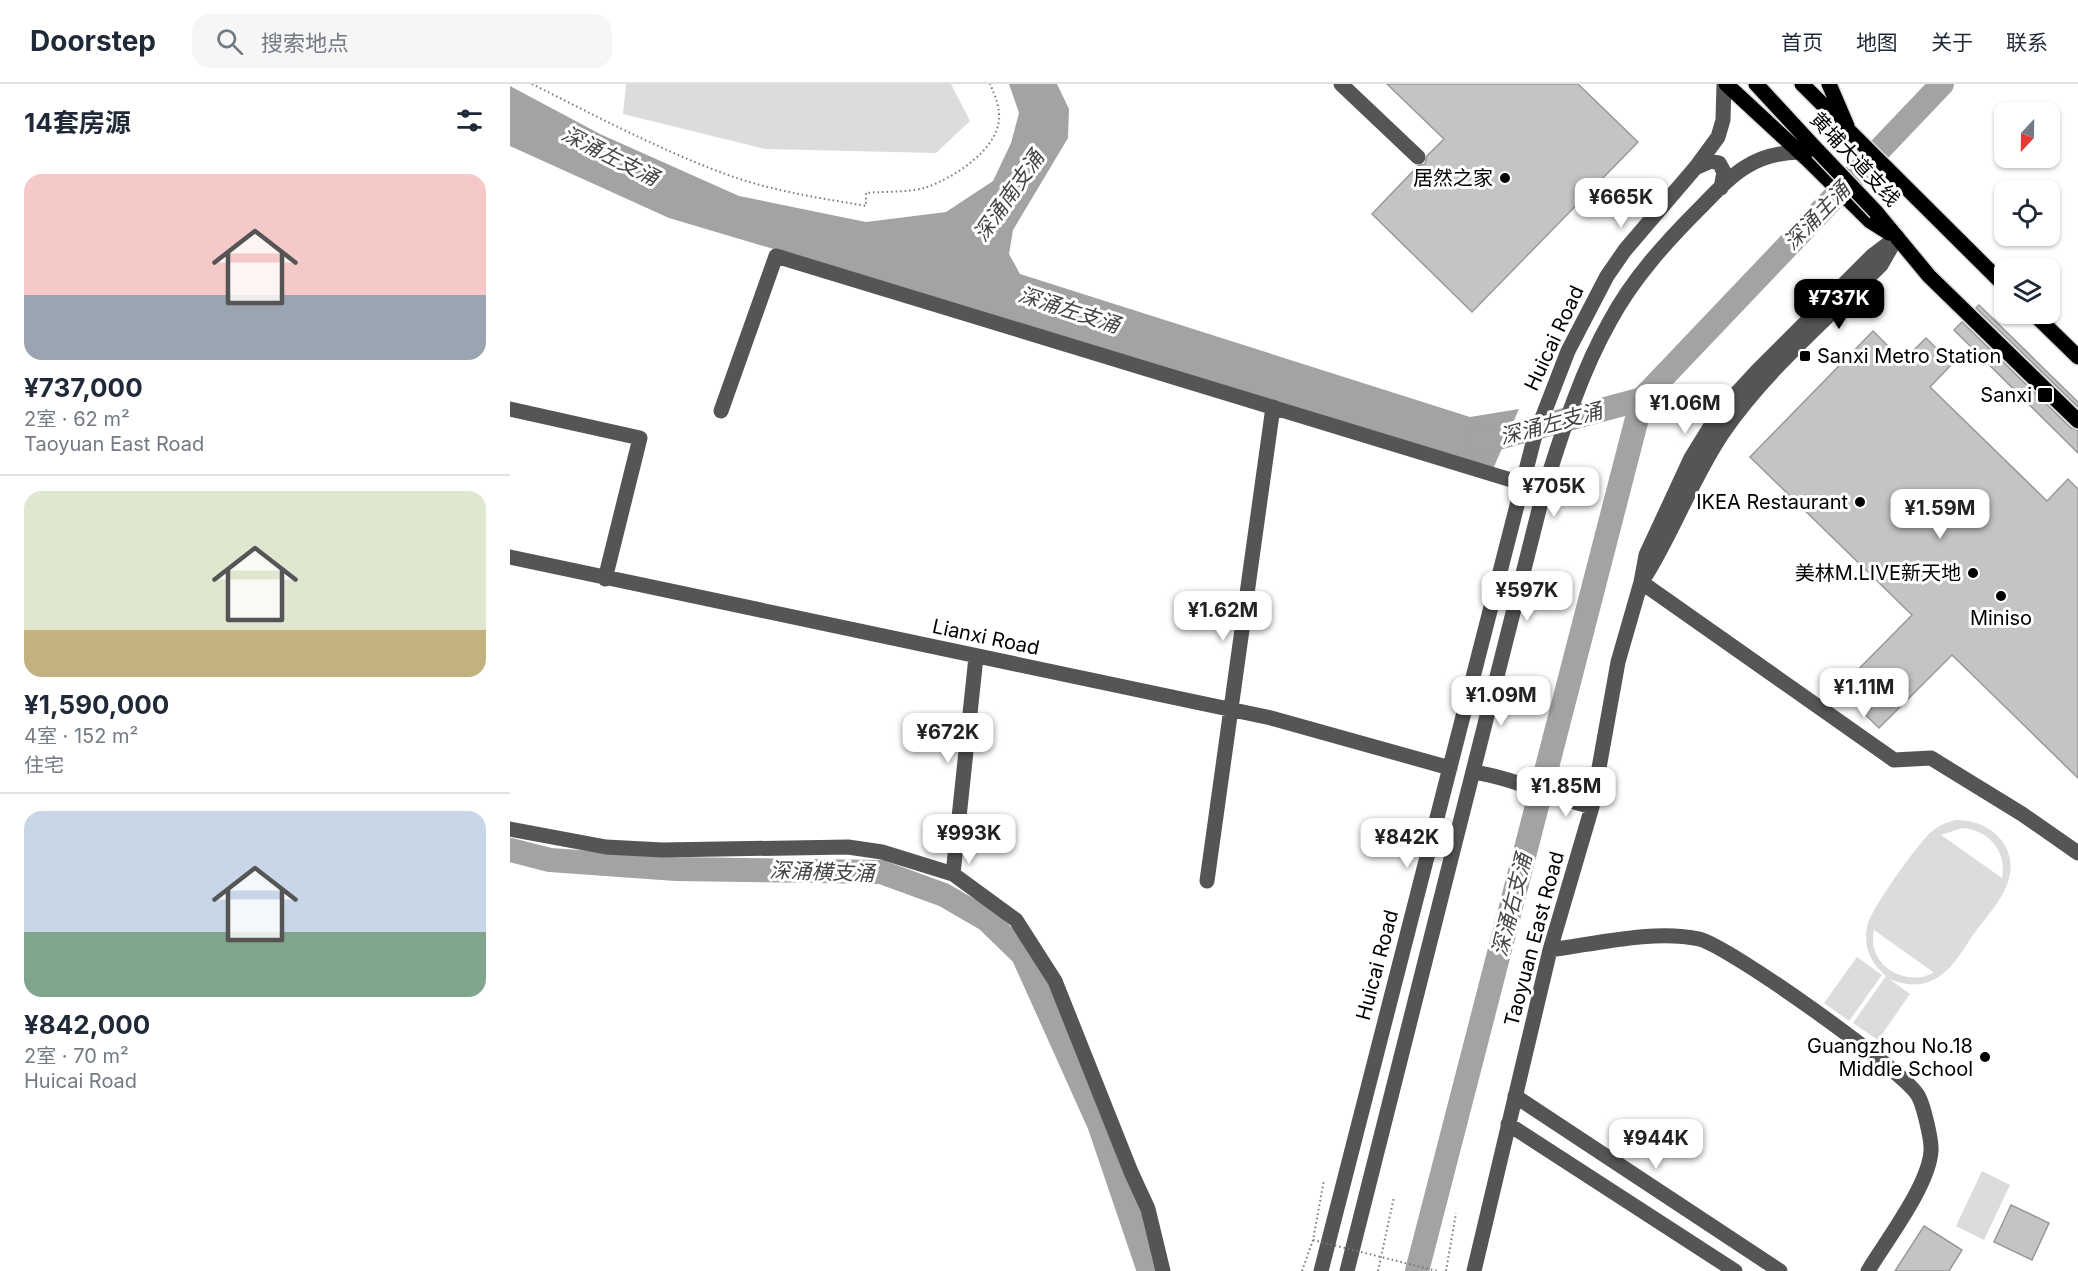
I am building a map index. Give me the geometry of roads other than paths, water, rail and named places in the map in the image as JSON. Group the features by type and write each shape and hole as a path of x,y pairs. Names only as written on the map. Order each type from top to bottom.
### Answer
{"main road":[{"path":"1725,84 1808,154"},
{"name":"黄埔大道支线","path":"1756,84 1808,154 1897,237 1929,276 2078,421"},
{"path":"1802,84 1994,275"},
{"path":"1829,84 1850,132"},
{"path":"2044,324 2078,357"}],"street":[{"path":"1341,84 1418,158"},
{"name":"Huicai Road","path":"1321,1271 1521,483 1552,387 1579,326 1607,276 1625,250 1710,149 1720,129 1725,84"},
{"path":"1347,1271 1525,562 1544,490 1578,389 1610,320 1631,287 1680,228 1749,163 1761,157 1780,153 1808,154"},
{"path":"1696,167 1711,161 1719,163 1724,172 1721,188"},
{"name":"Taoyuan East Road","path":"1474,1271 1550,950 1592,807 1618,662 1641,582 1646,555 1690,458 1720,411 1764,363 1872,256 1897,237"},
{"path":"722,411 776,256 1544,490"},
{"path":"1207,881 1273,407"},
{"path":"510,409 640,438 605,579"},
{"name":"Lianxi Road","path":"510,557 605,579 1231,710 1321,731 1450,768"},
{"path":"1503,557 1525,562"},
{"path":"1641,582 1894,760 1931,758 2022,814 2078,854"},
{"path":"954,874 976,657"},
{"path":"1473,772 1523,783 1551,795 1592,807"},
{"path":"510,829 606,847 662,850 848,847 882,852 954,874 1016,920 1055,981 1148,1209 1163,1271"},
{"path":"1550,950 1663,935 1701,939 1734,957 1855,1039 1909,1084 1919,1096 1932,1150 1927,1174 1868,1271"},
{"path":"1515,1096 1780,1271"},
{"path":"1509,1124 1735,1271"}],"water":[{"name":"深涌南支涌","path":"1009,84 1057,84 1069,109 1068,138 1013,230 1009,254 1020,274 1470,417 1519,409 1493,469 669,218 510,146 510,86 600,134 739,196 866,222 946,212 993,181 1011,143 1019,113"}],"waterway":[{"name":"深涌右支涌","path":"1417,1271 1642,399 1942,84"},
{"name":"深涌左支涌","path":"1476,438 1487,441 1642,399"},
{"name":"深涌横支涌","path":"510,850 550,860 676,869 881,872 944,895 987,920 1023,955 1099,1124 1149,1271"}],"place":[{"name":"居然之家","path":"1505,178"},
{"name":"Sanxi Metro Station","path":"1805,356"},
{"name":"Sanxi","path":"2045,395"},
{"name":"IKEA Restaurant","path":"1860,502"},
{"name":"美林M.LIVE新天地","path":"1973,573"},
{"name":"Miniso","path":"2001,596"},
{"name":"Guangzhou No.18 Middle School","path":"1985,1057"}],"water label":[{"name":"深涌主涌","path":"1817,216"}]}
